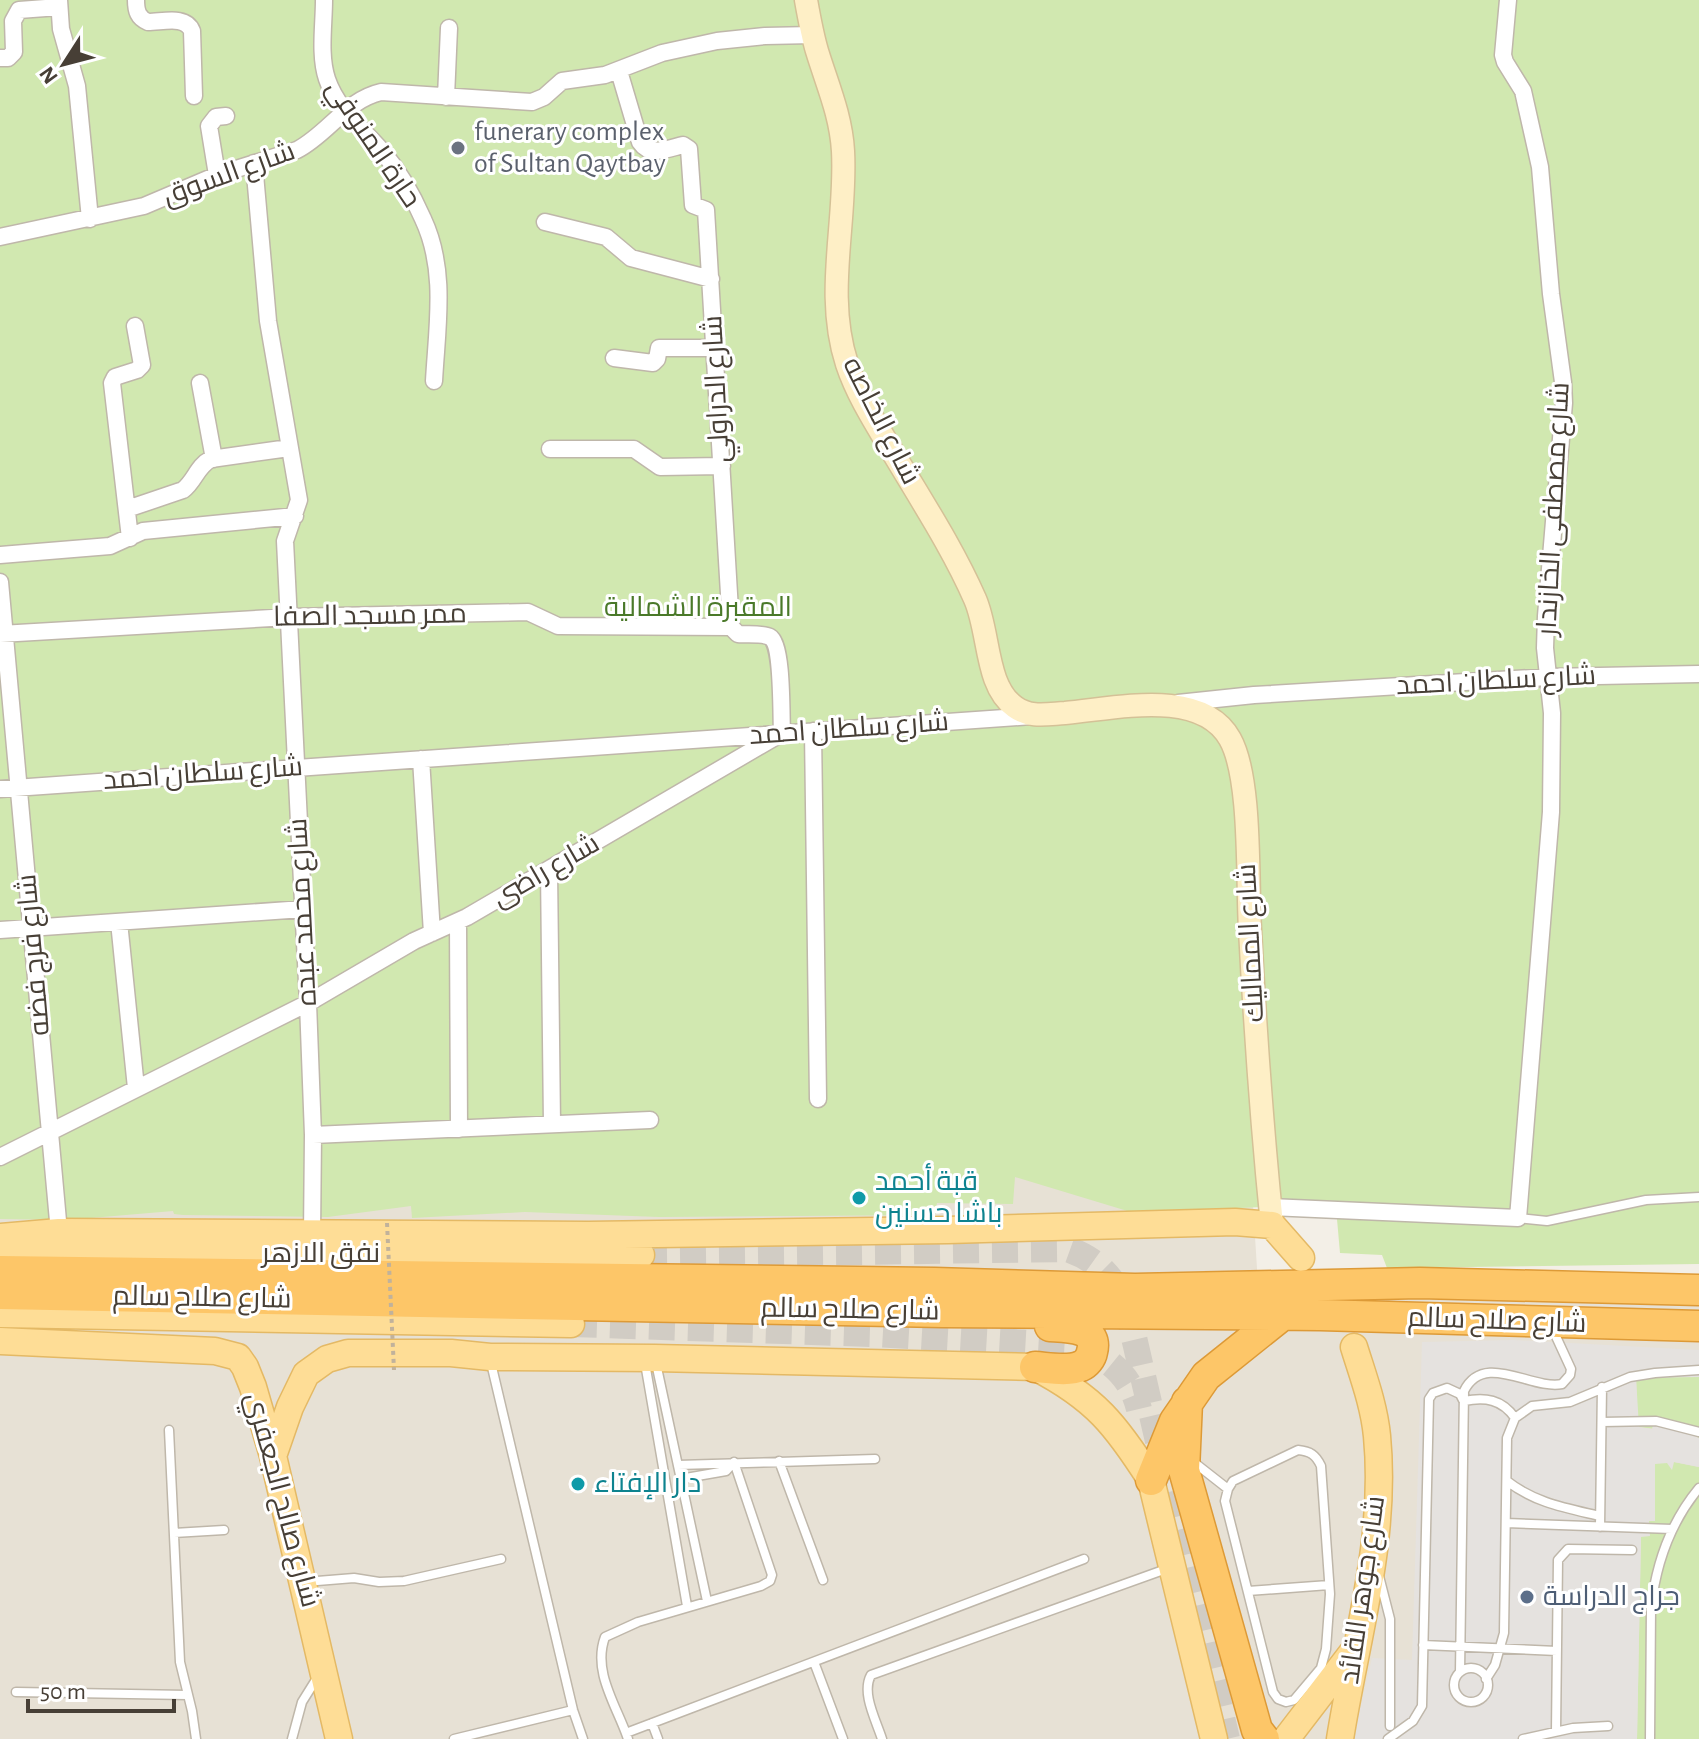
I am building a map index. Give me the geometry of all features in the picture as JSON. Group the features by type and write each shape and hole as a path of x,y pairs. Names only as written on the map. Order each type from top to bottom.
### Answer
{"highway":[{"name":"شارع صلاح سالم","path":"0,1271 935,1283 1135,1289 1420,1283 1699,1290"},
{"name":"شارع صلاح سالم","path":"0,1294 1699,1326"},
{"path":"943,1312 965,1322 982,1325 1076,1328 1091,1338 1092,1352 1079,1367 1035,1367"},
{"path":"1151,1480 1175,1421 1206,1376 1281,1316"},
{"path":"1187,1402 1184,1470 1257,1730 1264,1739"}],"main road":[{"path":"0,1237 59,1232 312,1235 780,1233 1235,1222 1271,1216 1301,1258"},
{"name":"نفق الازهر","path":"0,1252 641,1255"},
{"path":"0,1314 571,1324"},
{"name":"شارع صالح الجعفري","path":"0,1341 215,1351 234,1355 245,1367 273,1456 339,1739"},
{"name":"شارع جوهر القائد","path":"1340,1739 1379,1512 1376,1433 1368,1391 1354,1347"},
{"path":"273,1456 302,1381 318,1364 348,1353 1035,1367 1066,1383 1102,1411 1151,1480 1214,1739"},
{"path":"1286,1739 1356,1646"}],"street":[{"path":"136,0 136,10 143,20 184,21 189,24 192,31 194,96"},
{"name":"حارة المنوفي","path":"324,0 324,66 331,88 345,111 385,154 423,219 435,253 440,295 434,381"},
{"name":"شارع الخاصه","path":"806,0 813,35 834,100 843,147 837,280 839,323 847,364 876,425 938,528 974,598 987,635 992,675 997,686 1012,705 1034,715"},
{"name":"شارع مصطفى الخازندار","path":"1508,0 1503,59 1523,91 1540,167 1551,294 1563,382 1546,616 1552,730 1549,850 1518,1218"},
{"path":"0,58 8,58 14,52 13,21 19,10 59,4 66,52 77,86 90,219"},
{"path":"446,97 449,28"},
{"name":"شارع السوق","path":"0,237 144,206 217,175 309,144 368,95 381,92 532,102 544,97 562,81 619,71 654,56 717,41 813,35"},
{"name":"شارع الدراولي","path":"619,71 643,147 654,151 683,145 690,153 693,205 706,210 731,627"},
{"path":"217,175 209,126 216,117 226,116"},
{"name":"شارع محمد عبده","path":"254,163 268,321 299,500 285,541 308,1003 313,1135 312,1235"},
{"path":"545,222 606,237 631,258 711,279"},
{"path":"130,538 112,383 115,377 137,370 142,365 135,326"},
{"path":"614,358 653,363 659,348 715,348"},
{"path":"200,383 214,459"},
{"path":"127,509 183,490 191,484 203,464 214,459 289,448"},
{"path":"550,449 634,449 660,467 722,466"},
{"path":"0,555 110,546 143,531 295,516"},
{"name":"شارع فرج فضه","path":"0,582 2,633 59,1232"},
{"name":"ممر مسجد الصفا","path":"2,633 289,617 528,612 558,626 731,627"},
{"path":"731,627 738,634 769,636 774,641 778,654 782,733"},
{"name":"شارع سلطان احمد","path":"0,789 1034,715 1254,695 1548,677 1699,674"},
{"name":"شارع المماليك","path":"1166,705 1203,712 1214,719 1231,741 1240,769 1259,1109 1271,1216"},
{"path":"813,731 818,1099"},
{"name":"شارع راضى","path":"0,1157 308,1003 432,933 458,922 782,733"},
{"path":"421,759 432,933"},
{"path":"549,870 552,1124"},
{"path":"0,930 303,909"},
{"path":"119,922 136,1088"},
{"path":"458,922 459,1129"},
{"path":"313,1135 650,1120"},
{"path":"1271,1216 1518,1218"}],"lane":[{"path":"1518,1218 1547,1221 1646,1200 1699,1197"},
{"path":"1460,1672 1464,1391 1469,1381 1477,1375 1512,1375 1555,1385 1567,1380 1570,1363 1549,1322"},
{"path":"490,1357 573,1710 583,1739"},
{"path":"649,1358 671,1433 707,1601"},
{"path":"649,1358 657,1435 687,1606"},
{"path":"1486,1679 1501,1648 1505,1615 1507,1438 1515,1418 1532,1406 1570,1402 1602,1387 1655,1373 1699,1370"},
{"path":"1600,1527 1602,1387"},
{"path":"1388,1739 1420,1712 1428,1406 1433,1393 1440,1389 1454,1390 1464,1401"},
{"path":"1464,1401 1492,1399 1515,1418"},
{"path":"1602,1422 1656,1421 1699,1432"},
{"path":"169,1430 180,1662 196,1739"},
{"path":"657,1435 671,1433"},
{"path":"1298,1450 1308,1451 1317,1457 1321,1466 1329,1585 1326,1649 1321,1668 1294,1700 1286,1702 1278,1699 1273,1692 1225,1501 1228,1489 1233,1481 1298,1450"},
{"path":"1184,1454 1228,1489"},
{"path":"678,1465 875,1459"},
{"path":"779,1461 823,1580"},
{"path":"680,1479 726,1471 734,1462"},
{"path":"734,1462 772,1575 767,1584 638,1622 605,1637 600,1652 600,1668 627,1736 652,1723 1084,1559"},
{"path":"1507,1481 1519,1491 1544,1503 1600,1516"},
{"path":"1650,1739 1651,1608 1658,1566 1672,1529 1699,1488"},
{"path":"1506,1523 1672,1529"},
{"path":"174,1533 224,1530"},
{"path":"1556,1731 1560,1555 1573,1549 1632,1550"},
{"path":"304,1582 354,1578 379,1582 404,1581 501,1559"},
{"path":"1373,1561 1390,1619 1390,1726"},
{"path":"882,1739 867,1691 871,1675 1174,1567"},
{"path":"1248,1591 1329,1585"},
{"path":"1423,1645 1557,1651"},
{"path":"814,1662 843,1739"},
{"path":"1472,1668 1483,1673 1488,1685 1483,1696 1473,1702 1461,1699 1454,1688 1460,1672 1472,1668"},
{"path":"292,1739 302,1702 324,1670"},
{"path":"16,1692 187,1695"},
{"path":"454,1739 573,1710"},
{"path":"652,1723 658,1739"},
{"path":"1523,1739 1556,1731 1608,1726"}],"path":[{"path":"387,1223 394,1370"}],"shaded area":[{"path":"0,0 1224,746 1259,1300 1699,1289 1699,1739 0,1739"},
{"name":"جراج الدراسة","path":"1513,1340 1699,1350 1699,1377 1636,1378 1639,1427 1652,1429 1653,1425 1664,1426 1699,1438 1699,1467 1674,1462 1672,1470 1667,1463 1655,1464 1655,1521 1649,1521 1650,1536 1641,1537 1637,1739 1353,1739 1372,1658 1412,1660 1422,1342"}],"green space":[{"name":"المقبرة الشمالية","path":"0,0 1699,0 1699,1264 1387,1268 1382,1255 1340,1253 1336,1208 1285,1206 1134,1213 1015,1177 1013,1204 937,1203 935,1215 659,1217 525,1212 412,1218 411,1206 328,1217 183,1215 174,1214 173,1211 67,1220 0,1219"},
{"path":"1636,1377 1699,1377 1699,1438 1687,1432 1638,1427"},
{"path":"1674,1462 1699,1467 1699,1739 1637,1739 1641,1536 1649,1521 1654,1521 1655,1463"}],"tunnel":[{"path":"641,1255 1067,1249 1095,1263 1109,1277 1126,1303 1227,1739"},
{"path":"571,1324 872,1334 1081,1346 1118,1370 1131,1387 1139,1409"}],"place":[{"name":"funerary complex of Sultan Qaytbay","path":"458,148"},
{"name":"قبة أحمد باشا حسنين","path":"859,1198"},
{"name":"دار الإفتاء","path":"578,1484"},
{"name":"جراج الدراسة","path":"1527,1597"}]}
